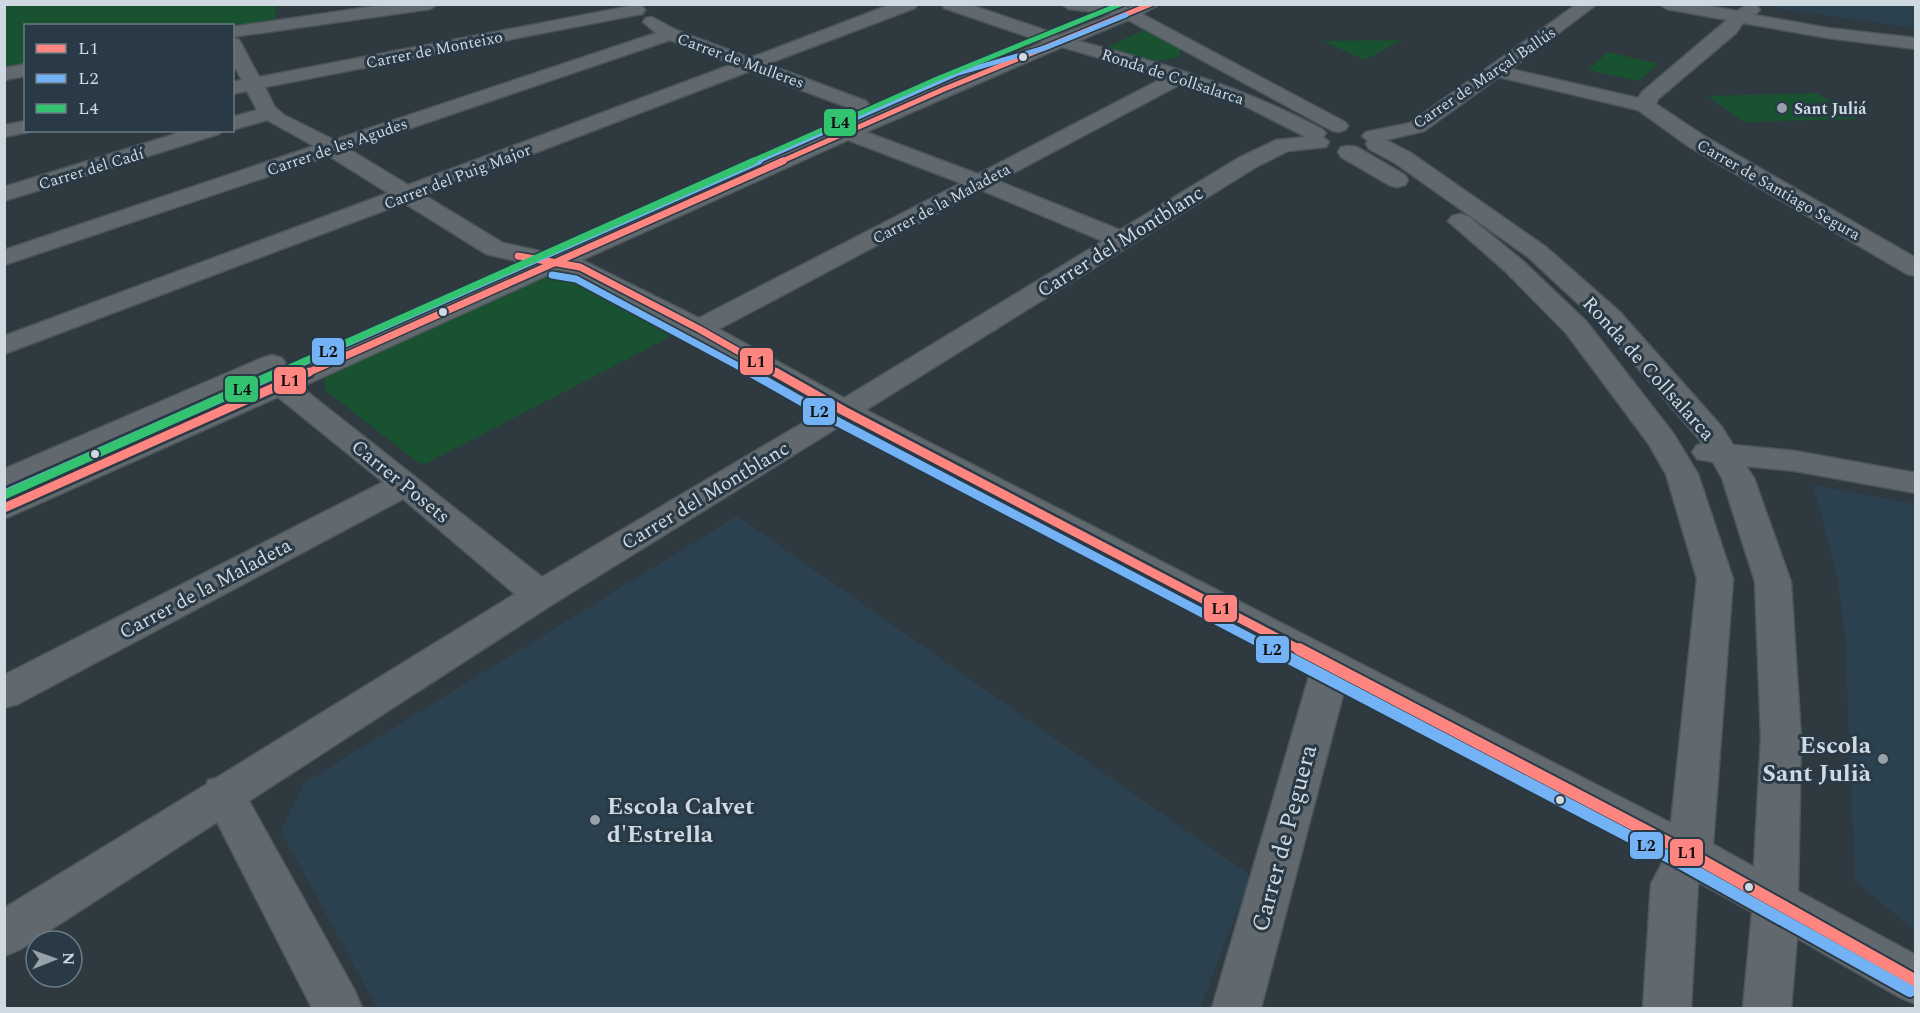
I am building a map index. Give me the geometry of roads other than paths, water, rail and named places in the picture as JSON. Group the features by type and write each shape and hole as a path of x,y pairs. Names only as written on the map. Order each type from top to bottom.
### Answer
{"street":[{"path":"234,32 430,4"},
{"name":"Carrer del Puig Major","path":"4,346 909,4"},
{"name":"Ronda de Collsalarca","path":"950,4 1052,39 1182,76 1345,139 1403,158 1537,252 1610,318 1711,434 1738,478 1773,582 1781,738 1781,905 1767,1008"},
{"path":"1069,4 1121,9"},
{"path":"4,481 554,263 1121,9 1152,4"},
{"name":"Carrer de Marçal Ballús","path":"1345,139 1393,134 1417,127 1589,4"},
{"path":"1667,4 1748,11 1916,35"},
{"path":"1724,4 1748,11 1916,44"},
{"path":"989,16 999,8 1006,6"},
{"name":"Carrer de Mulleres","path":"633,7 670,34 859,105"},
{"name":"Carrer de Monteixo","path":"243,86 633,7"},
{"name":"Ronda de Collsalarca","path":"1121,9 1345,139 1464,224 1514,266 1576,327 1632,399 1683,474 1715,579 1690,854 1674,884 1667,1008"},
{"path":"1497,71 1645,106 1649,96 1748,11"},
{"name":"Carrer de les Agudes","path":"4,258 670,34"},
{"path":"4,508 518,255 954,62 1052,39"},
{"path":"1156,68 1186,60 1191,54 1188,46"},
{"path":"234,51 243,86 277,119 309,134 495,249 580,267 699,329 844,411 1690,854 1916,981"},
{"path":"4,74 24,70"},
{"name":"Carrer de la Maladeta","path":"699,329 1182,76"},
{"name":"Carrer de Santiago Segura","path":"1645,106 1696,141 1916,269"},
{"path":"234,123 270,113"},
{"path":"821,121 1122,240"},
{"path":"4,131 24,127"},
{"name":"Carrer del Cadí","path":"4,194 206,132"},
{"name":"Carrer del Montblanc","path":"4,934 223,793 540,595 1248,162 1284,145 1345,139"},
{"name":"Carrer Posets","path":"271,377 406,484 540,595"},
{"path":"1667,449 1795,461 1916,483"},
{"name":"Carrer de la Maladeta","path":"4,693 406,484"},
{"name":"Carrer de Peguera","path":"1236,1008 1331,667"},
{"path":"223,793 338,1008"}],"waterway":[{"path":"4,6 12,4"}],"place":[{"name":"Sant Juliá","path":"1782,108"},
{"name":"Escola Sant Julià","path":"1883,759"},
{"name":"Escola Calvet d'Estrella","path":"595,820"}]}
